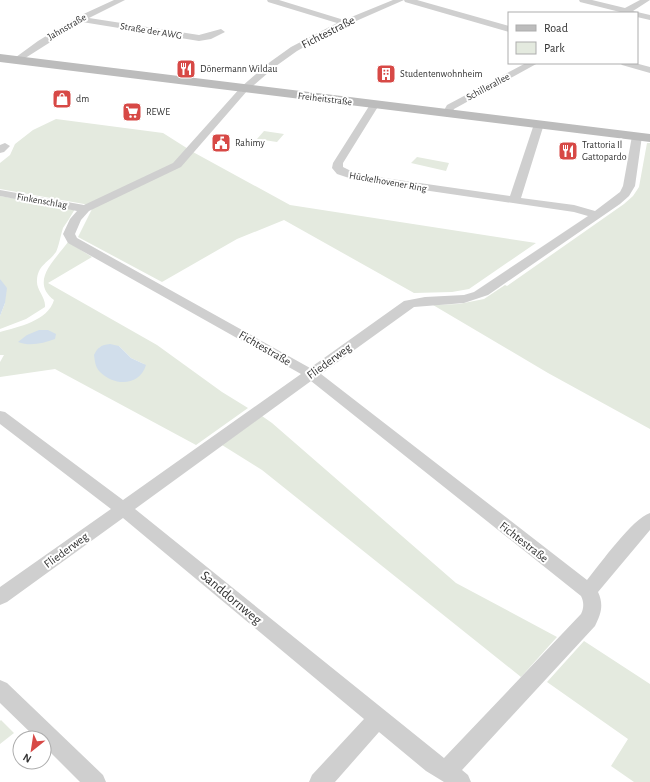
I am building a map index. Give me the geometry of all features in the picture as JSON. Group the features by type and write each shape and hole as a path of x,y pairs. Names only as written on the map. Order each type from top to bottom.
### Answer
{"street":[{"name":"Jahnstraße","path":"16,60 50,36 80,19 121,0"},
{"path":"271,0 344,23"},
{"name":"Fichtestraße","path":"400,0 344,23 294,50 273,64 244,89 177,165 85,209 79,214 71,227 69,234 72,240 311,374 588,591"},
{"path":"408,0 508,29"},
{"path":"583,0 627,12 646,0"},
{"path":"638,14 650,18"},
{"name":"Straße der AWG","path":"80,19 198,38 208,37 221,32"},
{"name":"Freiheitstraße","path":"0,58 643,137"},
{"name":"Schillerallee","path":"447,114 450,107 531,64"},
{"path":"629,64 650,70"},
{"name":"Hückelhovener Ring","path":"374,105 338,163 337,168 341,172 355,177 574,209 597,215"},
{"path":"514,201 539,124"},
{"name":"Fliederweg","path":"0,597 409,304 420,301 456,300 473,297 489,289 616,202 625,194 630,186 643,137"},
{"path":"0,146 4,146 0,150"},
{"name":"Finkenschlag","path":"0,193 85,209"},
{"name":"Sanddornweg","path":"0,416 123,508 378,719 434,764 454,777"},
{"path":"454,777 588,620 594,607 592,598 588,591 631,539 650,519"},
{"path":"0,689 95,782"},
{"path":"320,782 378,719"}],"green space":[{"path":"56,119 163,133 193,152 290,205 536,243 469,289 452,292 414,293 284,220 237,239 162,282 78,237 92,209 84,204 0,189 0,163 10,155 15,144 33,130"},
{"path":"264,131 284,134 277,142 257,139"},
{"path":"647,143 650,143 650,429 548,373 433,305 459,304 484,299 505,285 507,286 624,204 633,196 639,187"},
{"path":"417,157 449,163 446,171 411,163"},
{"path":"0,196 75,209 63,228 56,252 39,271 37,284 44,300 45,307 26,319 0,329 0,316 5,303 0,279"},
{"path":"68,242 92,257 48,283 157,345 222,392 248,408 196,445 55,369 0,377 0,362 4,355 0,355 0,332 32,322 46,313 51,307 54,300 47,293 44,285 44,278 47,270","holes":["119,346 131,358 146,365 99,347"]},
{"path":"262,416 272,423 456,583 557,637 521,677 262,470 222,445"},
{"path":"584,641 650,684 650,782 634,782 611,766 628,739 547,682"},
{"path":"1,720 12,731 12,735 0,744"}],"water":[{"path":"0,279 7,288 5,303 0,316"},
{"path":"39,330 48,330 56,334 55,339 32,344 18,342 27,335"},
{"path":"110,344 119,346 131,358 146,365 143,372 138,377 132,381 119,382 106,377 98,370 94,355 100,347"}],"place":[{"name":"Dönermann Wildau","path":"186,69"},
{"name":"Studentenwohnheim","path":"386,74"},
{"name":"dm","path":"62,99"},
{"name":"REWE","path":"132,112"},
{"name":"Rahimy","path":"221,143"},
{"name":"Trattoria Il Gattopardo","path":"568,151"}]}
